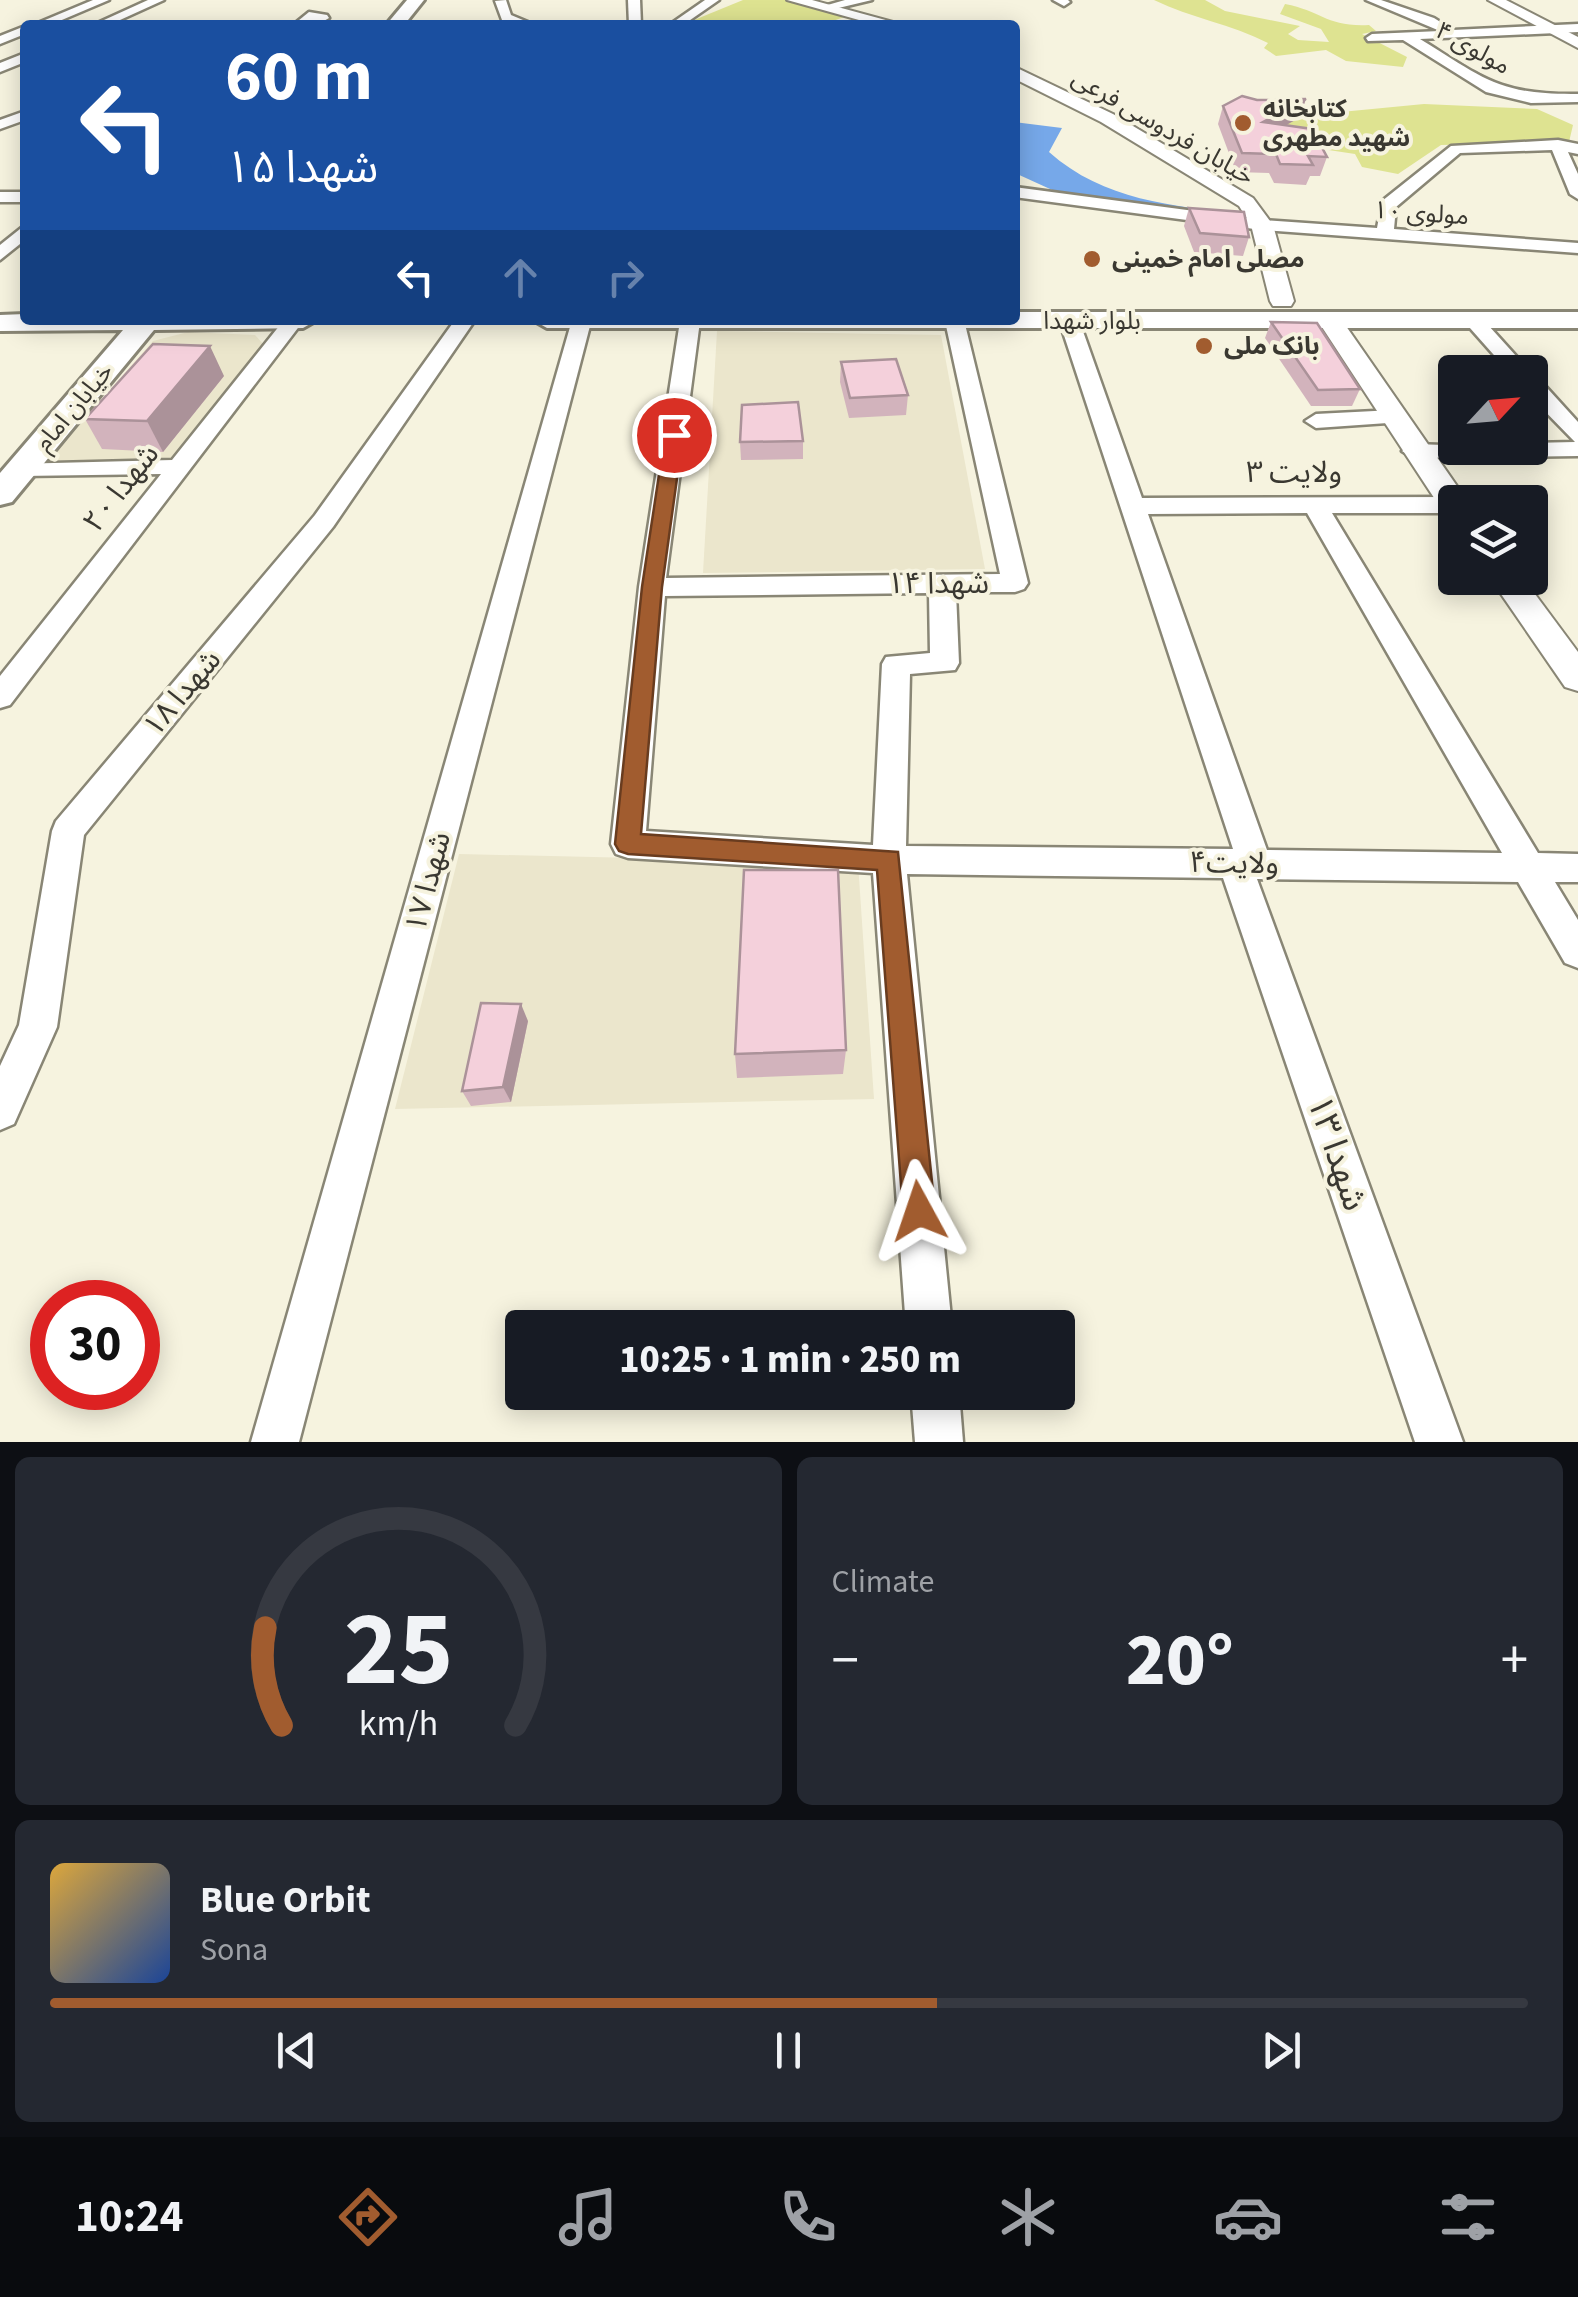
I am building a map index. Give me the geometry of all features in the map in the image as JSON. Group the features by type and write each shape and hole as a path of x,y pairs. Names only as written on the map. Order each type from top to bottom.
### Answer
{"main road":[{"path":"399,20 416,0"},
{"name":"بلوار شهدا","path":"1020,300 1578,300"},
{"name":"بلوار شهدا","path":"1020,320 1569,323"},
{"name":"خیابان امام","path":"0,495 17,464 142,325"}],"street":[{"path":"52,20 103,0"},
{"path":"112,20 158,0"},
{"path":"683,20 713,0"},
{"path":"794,0 879,20"},
{"path":"830,6 866,0"},
{"path":"1372,0 1396,14 1433,19 1454,34"},
{"path":"1495,0 1578,43"},
{"path":"501,1 506,17 515,20"},
{"path":"1372,38 1578,28"},
{"name":"مولوی ۴","path":"1407,38 1490,89 1531,99 1578,98"},
{"name":"خیابان فردوسی فرعی","path":"1020,74 1108,118 1246,202 1262,225 1282,301"},
{"path":"1558,145 1578,194"},
{"path":"1385,236 1388,205 1456,149 1558,145 1578,149"},
{"name":"مولوی ۱۰","path":"1020,193 1262,225 1578,248"},
{"path":"0,254 20,235"},
{"name":"شهدا ۱۳","path":"1070,320 1134,506 1245,864 1438,1442"},
{"path":"1472,320 1504,355"},
{"path":"1330,321 1439,485"},
{"name":"شهدا ۲۰","path":"0,697 290,325"},
{"name":"شهدا ۱۸","path":"0,1110 38,1027 68,831 324,522 462,325"},
{"name":"شهدا ۱۷","path":"274,1442 580,325"},
{"path":"652,587 689,325"},
{"name":"شهدا ۱۴","path":"652,587 1014,583 956,325"},
{"path":"1548,403 1578,436"},
{"path":"1316,421 1394,417"},
{"path":"1414,450 1578,449"},
{"path":"17,464 178,467"},
{"path":"1316,504 1578,952"},
{"name":"ولایت ۳","path":"1134,506 1438,506"},
{"path":"927,1310 889,860 896,664 945,664 942,583"},
{"name":"ولایت۴","path":"652,587 628,844 889,860 1578,868"},
{"path":"1518,595 1578,678"},
{"path":"936,1410 939,1442"}],"shaded area":[{"path":"717,331 941,335 985,569 703,573"},
{"path":"188,332 255,335 265,346 170,465 45,463 153,341"},
{"path":"459,854 858,863 874,1099 395,1109"}],"green space":[{"path":"743,0 789,0 853,14 836,20 694,20"},
{"path":"1154,0 1205,0 1225,11 1300,26 1288,34 1298,40 1329,42 1321,29 1280,14 1285,4 1343,24 1369,25 1376,31 1362,34 1407,57 1403,67 1346,61 1326,50 1276,56 1264,48 1268,43 1254,36"},
{"path":"1424,104 1537,109 1573,125 1569,142 1441,145 1398,174 1362,167 1355,154 1282,143 1279,108 1341,112"}],"water":[{"path":"1020,123 1062,128 1049,152 1070,168 1116,191 1165,204 1242,215 1240,219 1061,194 1020,175"}],"building":[{"path":"1242,96 1257,100 1306,99 1263,122 1312,129 1327,157 1308,156 1313,165 1280,164 1276,154 1242,153 1223,106"},
{"path":"1189,208 1244,212 1249,237 1200,233"},
{"path":"1271,322 1317,323 1360,389 1318,390"},
{"path":"153,344 210,346 147,421 85,419"},
{"path":"896,359 908,395 850,398 841,362"},
{"path":"798,402 803,441 740,442 742,405"},
{"path":"744,870 838,870 846,1050 735,1054"},
{"path":"481,1003 521,1004 503,1087 462,1091"}],"place":[{"name":"کتابخانه شهید مطهری","path":"1243,123"},
{"name":"مصلی امام خمینی","path":"1092,259"},
{"name":"بانک ملی","path":"1204,346"}],"route":[{"path":"674,435 652,587 628,844 889,860 919,1211"}]}
